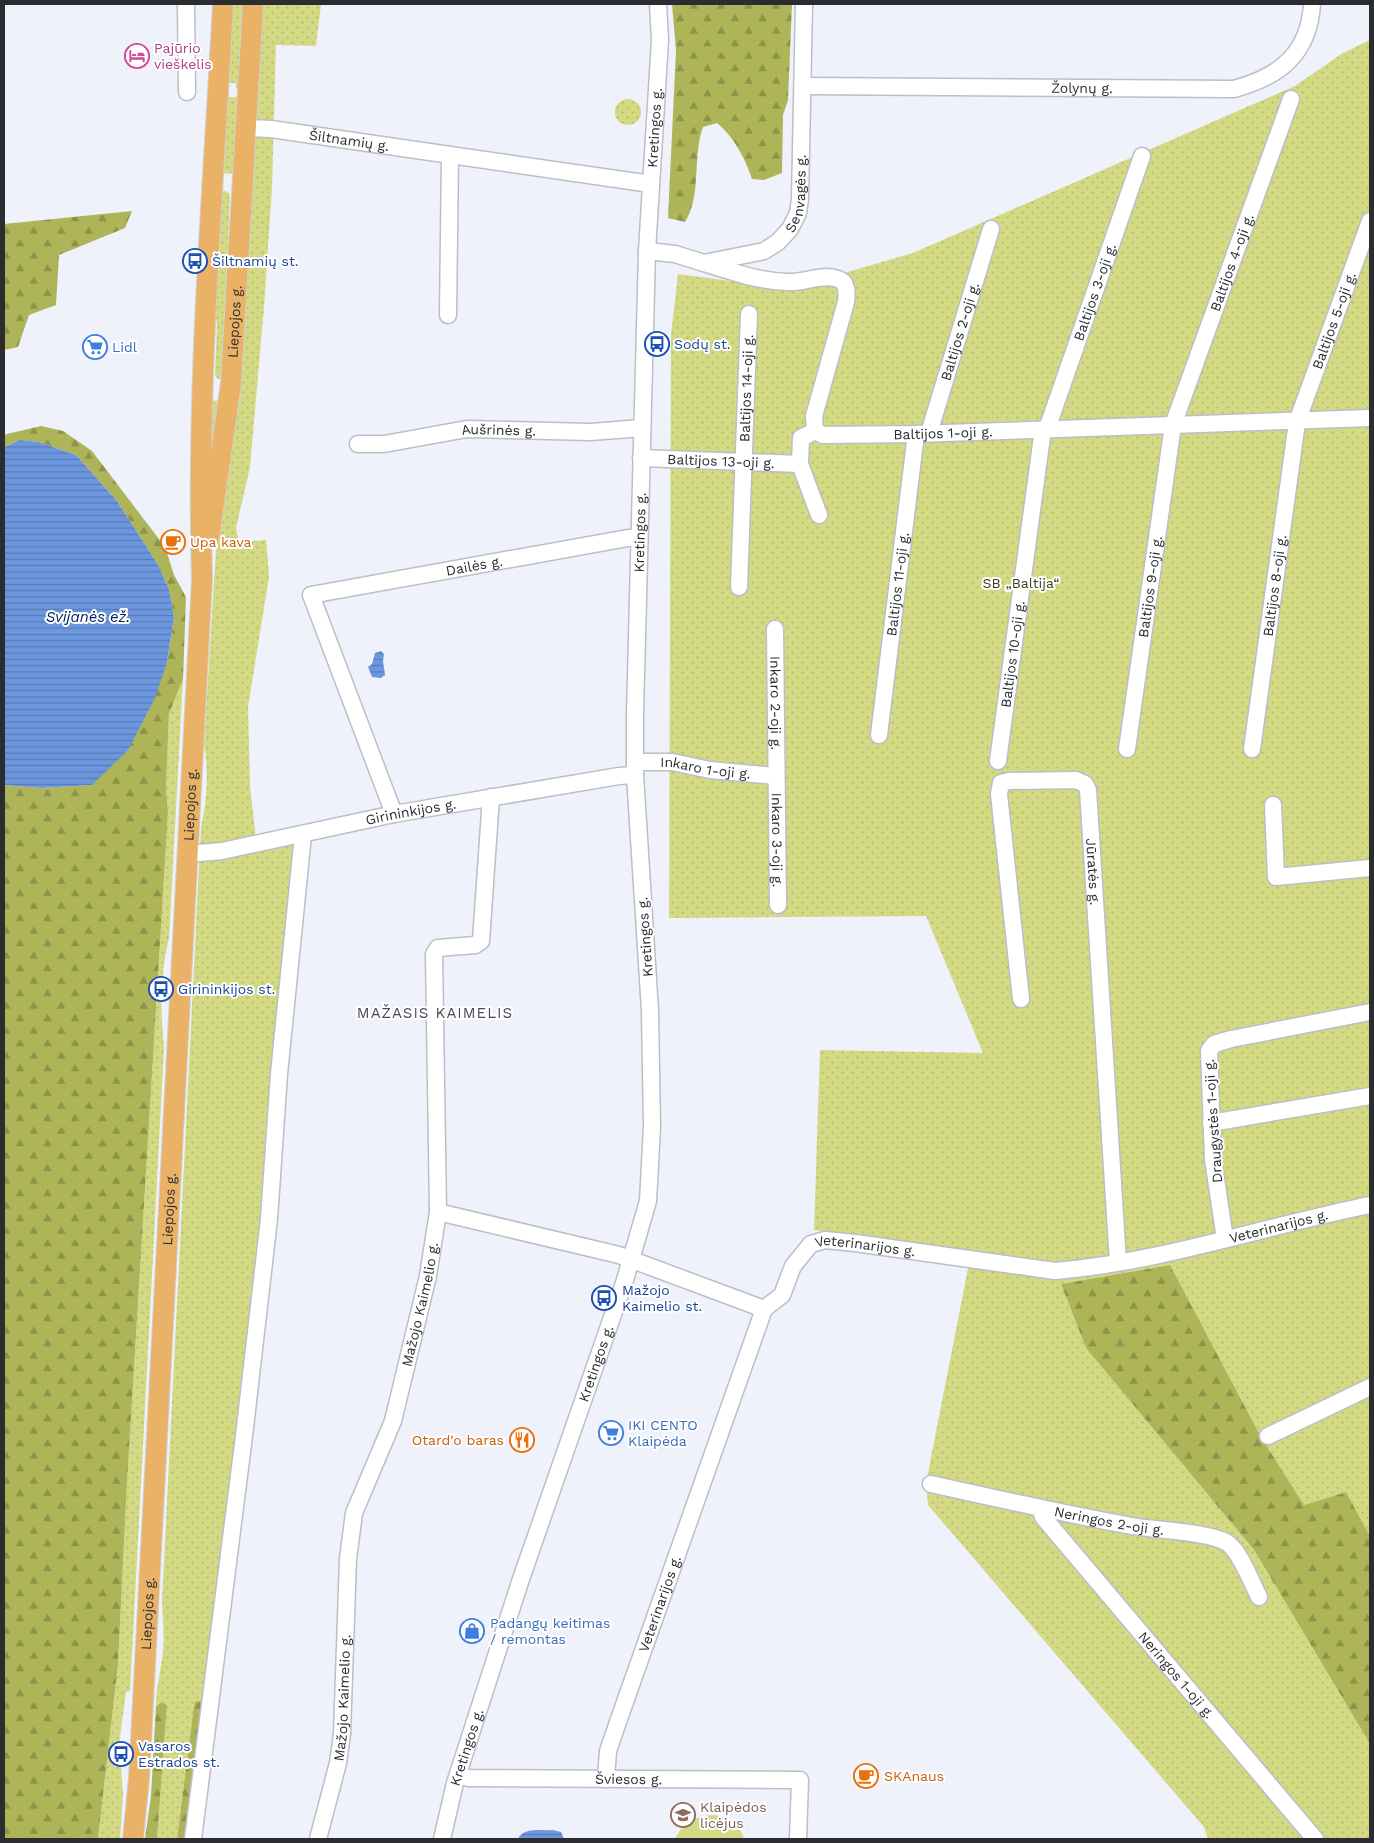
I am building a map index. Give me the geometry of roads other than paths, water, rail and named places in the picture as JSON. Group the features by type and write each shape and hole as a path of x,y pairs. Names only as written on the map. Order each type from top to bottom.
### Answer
{"main road":[{"name":"Liepojos g.","path":"133,1839 139,1778 202,579 199,494 203,380 223,4"},
{"name":"Liepojos g.","path":"202,579 217,492 232,383 253,4"},
{"path":"212,184 243,185"},
{"path":"203,380 213,389 220,390 232,383"}],"street":[{"path":"187,92 191,4"},
{"name":"Kretingos g.","path":"442,1839 458,1775 521,1580 632,1260 648,1201 652,1127 650,1011 635,769 641,458 651,184 660,40 658,4"},
{"name":"Senvagės g.","path":"648,251 675,254 704,263 764,251 778,242 790,229 798,213 800,199 804,86 804,4"},
{"name":"Žolynų g.","path":"804,86 1234,89 1264,79 1287,64 1295,54 1309,24 1312,4"},
{"name":"Baltijos 4-oji g.","path":"1173,425 1291,99"},
{"name":"Šiltnamių g.","path":"246,128 271,129 651,184"},
{"path":"448,315 450,155"},
{"name":"Baltijos 3-oji g.","path":"1045,429 1142,156"},
{"name":"Baltijos 5-oji g.","path":"1297,422 1370,221"},
{"name":"Baltijos 2-oji g.","path":"922,433 991,228"},
{"path":"704,263 768,281 790,282 831,276 841,279 846,286 846,302 814,416 815,431 801,438 800,464 819,514"},
{"name":"Baltijos 14-oji g.","path":"738,587 749,314"},
{"name":"Baltijos 1-oji g.","path":"815,431 822,435 833,436 1297,422 1370,418"},
{"name":"Baltijos 8-oji g.","path":"1252,749 1297,422"},
{"name":"Baltijos 9-oji g.","path":"1127,749 1173,425"},
{"name":"Aušrinės g.","path":"358,444 384,444 467,429 591,432 642,428"},
{"name":"Baltijos 10-oji g.","path":"998,761 1045,429"},
{"name":"Baltijos 11-oji g.","path":"879,735 922,433"},
{"name":"Baltijos 13-oji g.","path":"641,458 800,464"},
{"name":"Dailės g.","path":"394,814 311,594 628,538 639,538"},
{"name":"Inkaro 2-oji g.","path":"775,629 776,776"},
{"name":"Inkaro 1-oji g.","path":"635,769 672,762 690,767 776,776"},
{"name":"Girininkijos g.","path":"187,854 222,851 394,814 619,776 635,769"},
{"name":"Inkaro 3-oji g.","path":"776,776 778,905"},
{"name":"Jūratės g.","path":"1021,999 999,794 1001,783 1009,781 1076,780 1085,784 1088,790 1118,1262"},
{"name":"Mažojo Kaimelio g.","path":"318,1839 338,1763 342,1734 348,1560 354,1513 392,1421 428,1276 438,1212 434,954 438,948 475,945 481,941 491,797"},
{"path":"1274,805 1276,877 1370,868"},
{"path":"193,1839 244,1436 266,1239 280,1065 303,834"},
{"name":"Draugystės 1-oji g.","path":"1225,1239 1210,1123 1209,1051 1214,1044 1370,1012"},
{"path":"1210,1123 1370,1096"},
{"name":"Veterinarijos g.","path":"606,1779 608,1751 764,1310 782,1295 793,1266 811,1244 824,1240 1055,1271 1118,1262 1370,1206"},
{"path":"438,1212 632,1260 764,1310"},
{"path":"1268,1436 1370,1387"},
{"name":"Neringos 2-oji g.","path":"931,1484 1041,1508 1133,1526 1214,1538 1227,1542 1235,1550 1259,1597"},
{"name":"Neringos 1-oji g.","path":"1041,1508 1043,1517 1316,1839"},
{"name":"Šviesos g.","path":"458,1775 469,1778 800,1780 798,1839"}],"water":[{"name":"Svijanės ež.","path":"20,440 39,442 76,455 117,501 157,563 169,589 174,618 167,662 155,698 128,750 92,785 41,788 4,785 4,447"},
{"path":"381,651 384,654 385,675 381,678 372,677 368,667 372,664 375,653"},
{"path":"553,1830 561,1832 564,1839 518,1839 520,1835 528,1831"}],"place":[{"name":"Pajūrio vieškelis","path":"137,56"},
{"name":"Šiltnamių st.","path":"195,261"},
{"name":"Sodų st.","path":"657,344"},
{"name":"Lidl","path":"95,347"},
{"name":"Upa kava","path":"173,542"},
{"name":"Girininkijos st.","path":"161,989"},
{"name":"Mažojo Kaimelio st.","path":"604,1298"},
{"name":"IKI CENTO Klaipėda","path":"611,1433"},
{"name":"Otard'o baras","path":"522,1440"},
{"name":"Padangų keitimas / remontas","path":"472,1631"},
{"name":"Vasaros Estrados st.","path":"121,1754"},
{"name":"SKAnaus","path":"866,1776"},
{"name":"Klaipėdos licėjus","path":"683,1815"}],"district":[{"name":"MAŽASIS KAIMELIS","path":"435,1013"}],"park label":[{"name":"SB „Baltija“","path":"1021,583"}]}
